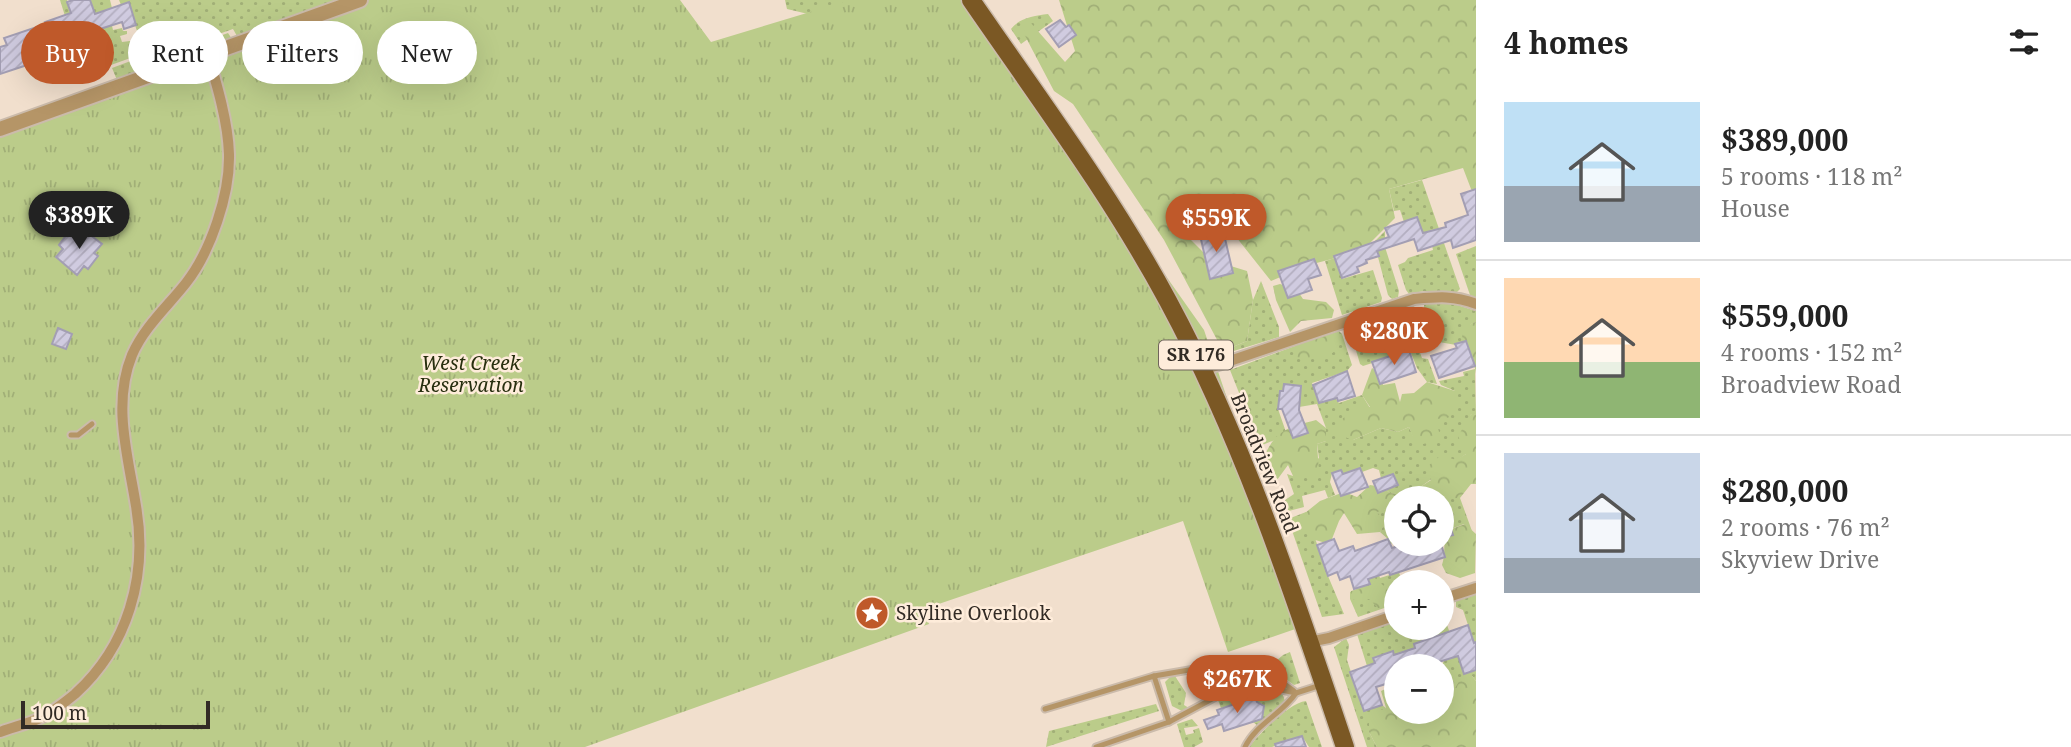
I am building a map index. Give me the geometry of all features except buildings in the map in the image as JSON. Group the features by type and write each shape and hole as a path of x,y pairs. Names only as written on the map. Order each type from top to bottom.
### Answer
{"main road":[{"name":"Broadview Road","path":"971,0 1111,202 1158,283 1203,370 1252,482 1345,747"}],"street":[{"path":"228,48 360,0"},
{"path":"0,128 128,83"},
{"path":"0,732 41,718 63,704 92,679 116,645 135,594 141,547 137,508 121,427 123,396 132,355 161,310 187,282 208,245 221,210 229,154 216,84"},
{"path":"1203,370 1414,299 1443,296 1476,304"},
{"path":"1454,595 1476,587"},
{"path":"1309,642 1384,619"}],"lane":[{"path":"71,435 78,435 92,424"},
{"path":"1045,709 1154,676 1217,665 1266,670 1296,693"},
{"path":"1154,676 1169,722"},
{"path":"1096,747 1169,722 1227,691 1257,685 1296,693 1324,685"},
{"path":"1245,747 1251,734 1289,704 1296,693"}],"green space":[{"path":"60,0 67,0 72,21 61,21 65,16"},
{"path":"90,0 110,0 112,8 108,10 111,21 97,21"},
{"path":"119,0 339,0 280,21 242,21 242,34 237,36 233,29 228,31 228,21 134,21 128,3 121,5"},
{"name":"West Creek Reservation","path":"366,0 680,0 711,42 850,0 971,0 1204,330 1304,626 1228,652 1183,521 924,609 929,624 585,747 0,747 0,130 130,84 228,84 228,49 242,44 242,84 363,84 363,21 307,21"},
{"path":"785,0 906,0 842,22 787,9"},
{"path":"1059,0 1476,0 1476,202 1463,168 1389,189 1395,218 1362,251 1309,265 1271,281 1229,228 1199,214 1182,231 1211,260 1247,271 1253,300 1247,341 1223,351 1164,240 1073,104 1054,91 1023,32 1030,22 1065,62 1075,51"},
{"path":"1048,14 1053,21 1021,44 1011,29 1014,25 1027,18"},
{"path":"122,28 127,31 127,34 120,36 122,42 128,41 128,59 114,64 114,30"},
{"path":"128,62 128,76 117,80 114,67"},
{"path":"1422,180 1460,289 1456,293 1424,291 1409,294 1398,265 1408,258 1433,250 1429,232 1423,233 1417,218 1404,222 1400,210 1394,211 1389,189"},
{"path":"1385,231 1385,247 1399,291 1398,297 1392,299 1388,295 1374,242"},
{"path":"1476,246 1476,298 1470,295 1456,254"},
{"path":"1335,258 1342,279 1373,270 1381,302 1342,315 1325,261"},
{"path":"1261,281 1279,327 1279,337 1224,354 1223,351 1247,341 1253,300"},
{"path":"1280,284 1297,290 1303,299 1326,302 1334,310 1332,318 1301,321 1290,332 1273,286"},
{"path":"1424,303 1454,304 1476,311 1476,322 1471,324 1466,341 1456,345 1439,342 1424,310"},
{"path":"1413,305 1428,338 1428,344 1419,350 1422,358 1428,359 1437,384 1427,382 1417,368 1411,353 1413,351 1407,351 1394,314 1395,310"},
{"path":"1385,313 1400,354 1363,366 1360,364 1349,326"},
{"path":"1476,322 1476,374 1475,368 1463,354 1462,334"},
{"path":"1329,330 1334,334 1339,347 1335,351 1318,358 1295,357 1295,343"},
{"path":"1338,330 1342,334 1352,365 1347,371 1312,383 1320,403 1335,398 1339,403 1362,395 1370,408 1353,440 1381,428 1398,432 1409,427 1417,445 1455,391 1441,385 1439,381 1464,376 1463,372 1475,369 1476,415 1471,414 1466,454 1422,486 1396,486 1398,485 1393,474 1381,478 1379,470 1373,468 1362,472 1360,468 1343,474 1341,470 1332,473 1330,482 1335,495 1328,498 1325,490 1302,496 1304,507 1285,512 1285,500 1294,494 1287,474 1293,476 1319,458 1317,444 1326,441 1326,428 1317,404 1299,407 1301,386 1284,384 1283,391 1280,391 1278,409 1287,435 1260,446 1230,370"},
{"path":"1372,368 1381,375 1383,385 1395,383 1400,402 1402,394 1414,393 1427,382 1455,391 1455,408 1448,418 1436,419 1439,432 1434,441 1416,446 1409,427 1398,432 1381,428 1353,440 1336,434 1340,421 1355,408 1370,407 1362,395"},
{"path":"1472,413 1476,415 1476,484 1471,484 1460,498 1454,498 1454,486 1422,486 1431,480 1427,467 1441,455 1456,460 1466,454 1458,436"},
{"path":"1316,420 1326,428 1326,441 1317,444 1319,472 1309,476 1293,476 1288,465 1277,480 1262,462 1271,443 1282,432"},
{"path":"1370,485 1382,487 1384,510 1377,512 1384,520 1380,532 1357,534 1344,513 1330,544 1315,540 1300,517 1320,501 1344,492 1357,497"},
{"path":"1454,498 1460,498 1472,531 1464,524 1454,528"},
{"path":"1384,510 1384,521 1376,511"},
{"path":"1306,512 1344,614 1322,617 1288,519"},
{"path":"1465,524 1476,534 1475,573 1460,578 1454,576 1454,570 1444,570 1442,565 1444,556 1454,556 1454,528"},
{"path":"1370,548 1380,578 1384,577 1384,608 1358,617 1350,599 1350,592 1370,583 1365,569"},
{"path":"1374,577 1384,586 1384,607 1378,608 1369,599 1362,602 1351,599 1351,591 1367,588"},
{"path":"1476,592 1474,643 1463,610 1456,607 1456,599"},
{"path":"1384,624 1384,640 1422,641 1414,644 1415,648 1406,651 1407,654 1384,654 1384,660 1374,658 1375,663 1367,666 1357,634"},
{"path":"1346,638 1349,645 1347,660 1364,711 1384,706 1384,711 1369,732 1377,747 1367,747 1334,647"},
{"path":"1436,640 1452,640 1464,673 1476,670 1476,681 1472,676 1454,695 1454,654 1442,654"},
{"path":"1290,652 1300,683 1294,685 1269,667"},
{"path":"1464,673 1476,681 1476,747 1377,747 1369,732 1369,715 1384,709 1384,724 1454,724 1454,690"},
{"path":"1175,676 1186,693 1184,705 1189,708 1182,711 1172,706 1165,682"},
{"path":"1258,689 1282,693 1285,701 1258,726 1253,722 1262,718 1264,706 1257,702 1255,697 1221,708 1218,700"},
{"path":"1306,701 1322,747 1309,747 1302,736 1272,747 1249,747 1283,713"},
{"path":"1156,704 1159,711 1046,747 1049,731"},
{"path":"1192,719 1198,726 1184,728 1186,735 1199,728 1203,742 1194,747 1184,747 1177,724"}],"place":[{"name":"Skyline Overlook","path":"872,613"}]}
